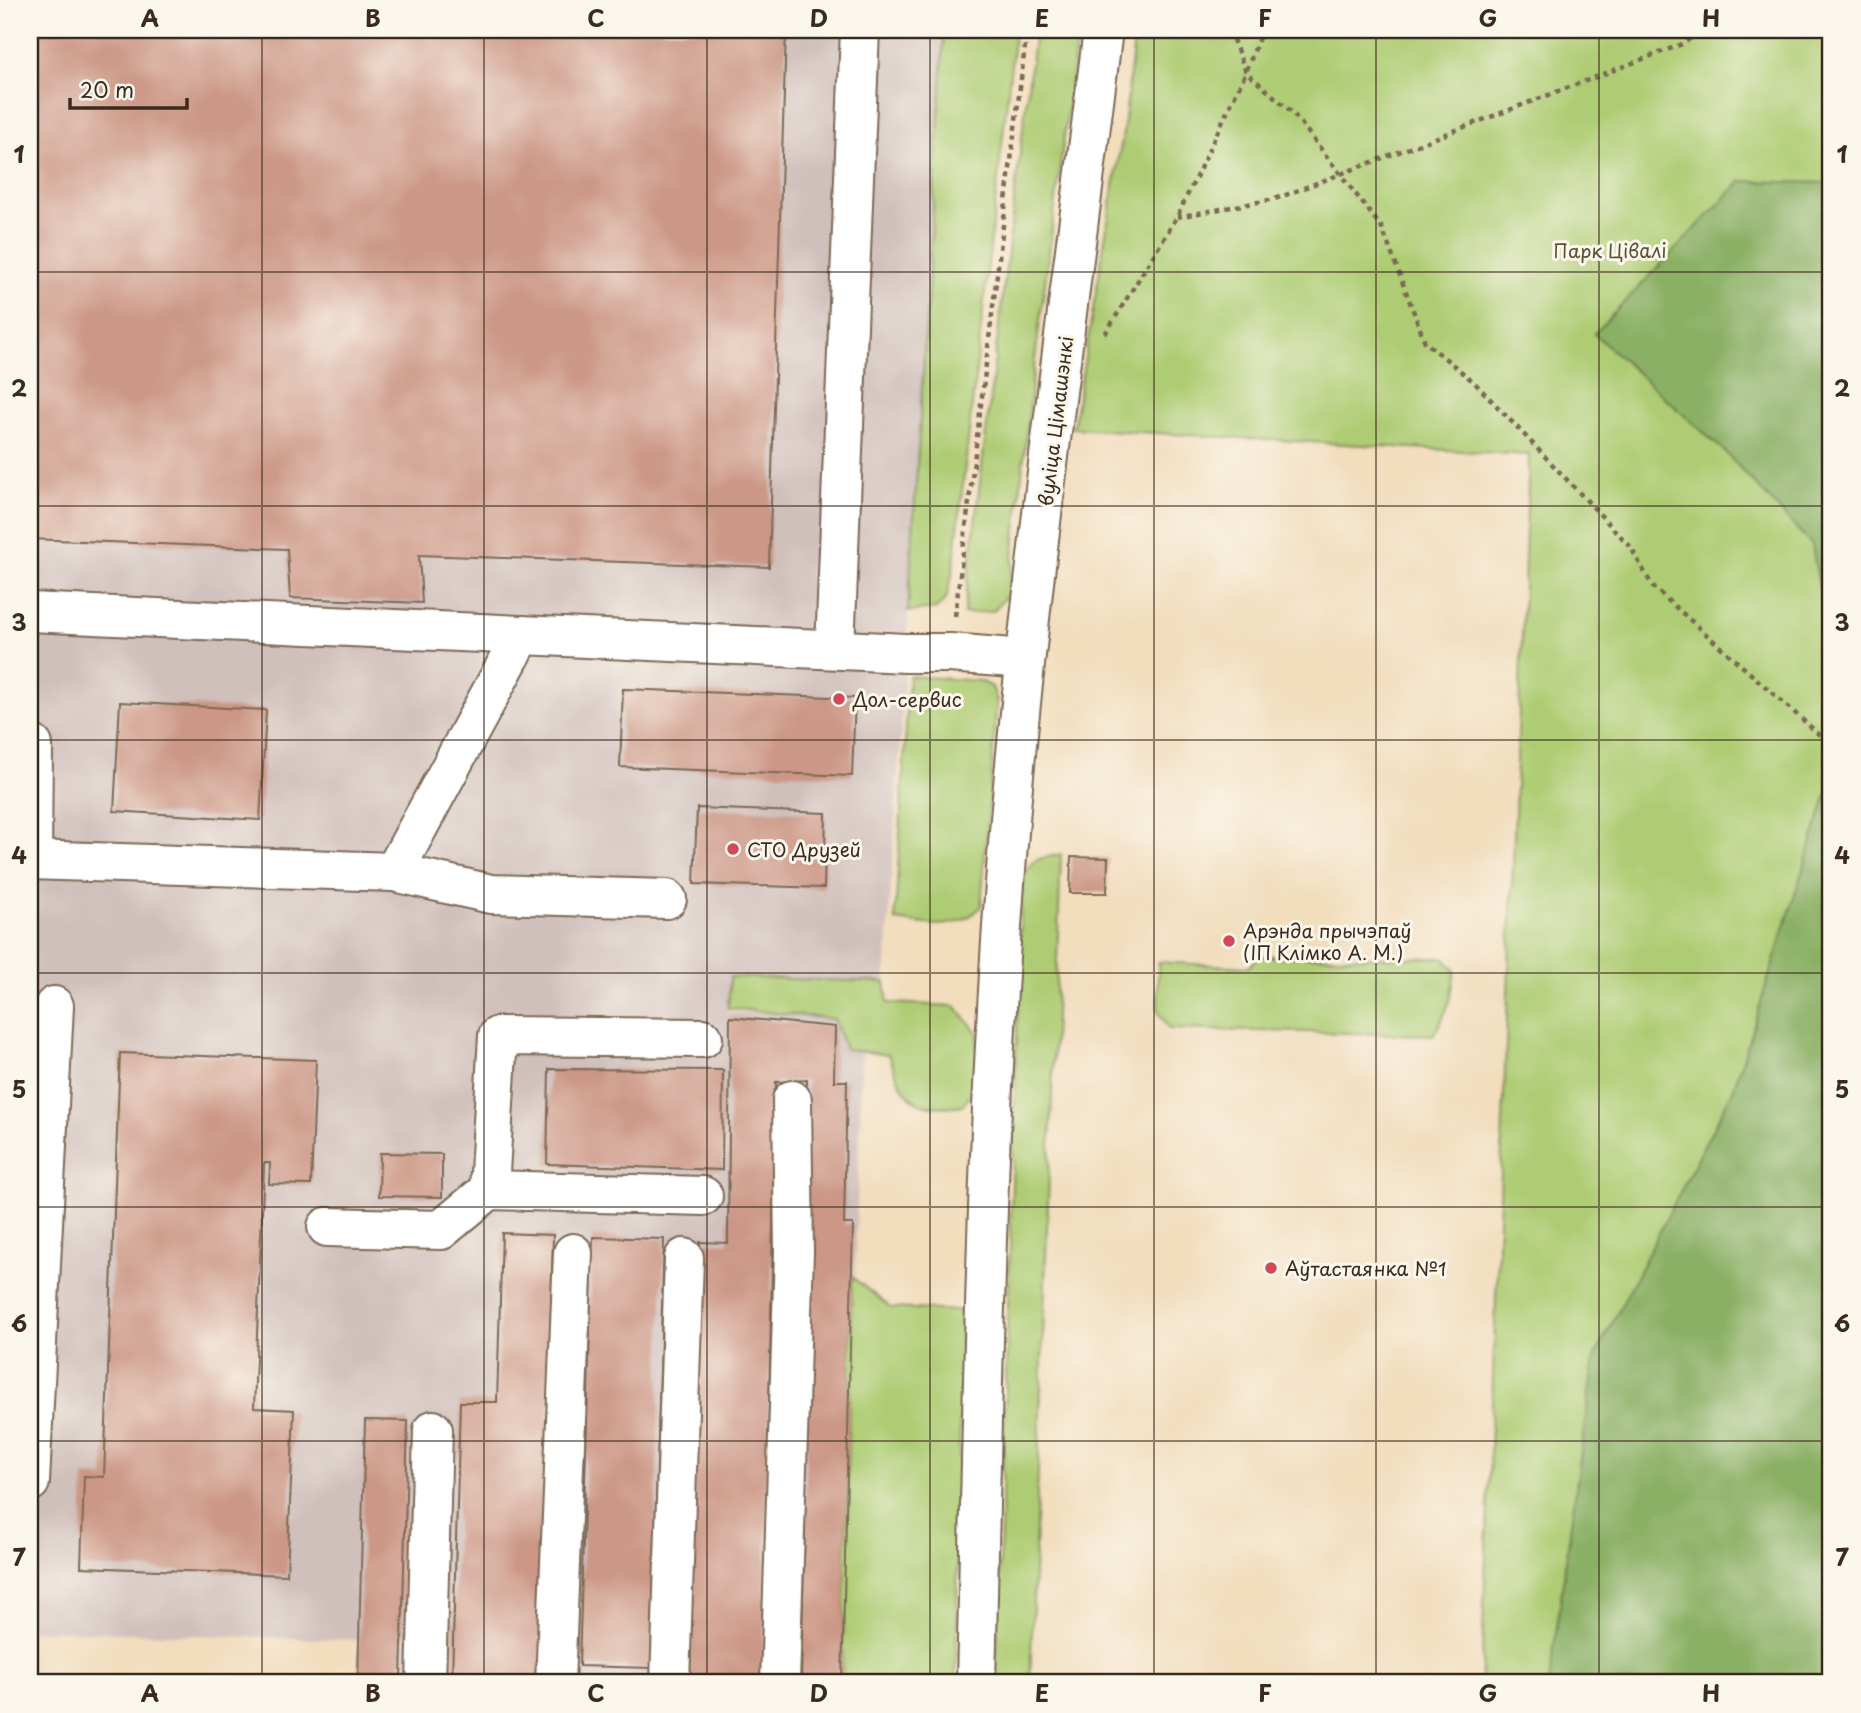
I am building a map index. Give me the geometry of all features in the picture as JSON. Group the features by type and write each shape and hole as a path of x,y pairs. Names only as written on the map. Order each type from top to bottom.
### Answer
{"lane":[{"path":"835,649 860,30"},
{"name":"вуліца Цімашэнкі","path":"976,1683 988,1171 1011,812 1026,659 1103,30"},
{"path":"30,612 950,653 1026,659"},
{"path":"394,872 522,635"},
{"path":"33,745 31,860 394,872 491,894 667,899"},
{"path":"30,1482 54,1006"},
{"path":"489,1190 498,1036 703,1038"},
{"path":"780,1683 794,1252 792,1100"},
{"path":"327,1227 440,1230 489,1190 704,1196"},
{"path":"555,1683 573,1253"},
{"path":"670,1683 684,1258"},
{"path":"426,1683 433,1430"}],"path":[{"path":"950,653 1027,30"},
{"path":"1229,30 1246,72 1293,113 1382,228 1425,342 1474,382 1630,546 1653,587 1831,745"},
{"path":"1098,345 1177,217 1246,72 1262,30"},
{"path":"1177,217 1275,199 1680,45 1704,30"}],"shaded area":[{"path":"30,30 939,30 944,36 885,982 730,977 727,1012 863,1017 842,1683 358,1683 358,1640 30,1630"}],"green space":[{"path":"939,30 1015,30 953,571 946,599 936,609 908,612 944,36"},
{"path":"1035,30 1078,30 1033,374 1009,593 993,611 964,614"},
{"name":"Парк Цівалі","path":"1135,30 1831,30 1831,1683 1481,1683 1529,455 1073,428 1124,127"},
{"path":"1741,181 1831,183 1831,660 1812,545 1723,450 1594,334"},
{"path":"909,676 981,681 992,687 997,701 981,907 961,921 951,924 895,920"},
{"path":"1831,781 1831,1683 1549,1683 1594,1358 1733,1090"},
{"path":"1061,854 1030,1683 996,1683 1022,876 1036,860"},
{"path":"1259,956 1444,958 1455,969 1448,1004 1433,1035 1169,1029 1158,1011 1158,962 1249,967"},
{"path":"730,977 885,982 888,1003 955,1006 978,1033 976,1086 963,1105 922,1104 906,1093 889,1055 845,1049 834,1019 728,1008"},
{"path":"852,1277 891,1308 961,1311 956,1683 842,1683"}],"building":[{"path":"30,30 786,30 769,567 419,555 422,603 290,598 287,549 30,539"},
{"path":"623,689 855,698 852,776 620,767"},
{"path":"120,702 266,710 260,820 114,811"},
{"path":"697,808 826,813 824,888 694,884"},
{"path":"1071,857 1108,858 1107,893 1070,893"},
{"path":"730,1017 835,1027 834,1081 847,1081 844,1224 853,1224 842,1683 801,1683 812,1225 804,1224 807,1080 776,1082 763,1683 690,1683 700,1242 728,1243"},
{"path":"120,1053 316,1060 311,1185 269,1184 270,1163 264,1163 254,1408 294,1410 287,1575 81,1567 84,1476 104,1477"},
{"path":"549,1069 723,1070 722,1170 547,1164"},
{"path":"380,1153 442,1154 442,1197 379,1196"},
{"path":"502,1233 553,1235 541,1679 452,1677 460,1402 497,1402"},
{"path":"593,1237 664,1239 651,1668 579,1666"},
{"path":"365,1420 408,1421 401,1679 358,1678"}],"place":[{"name":"Дол-сервис","path":"839,699"},
{"name":"СТО Друзей","path":"733,849"},
{"name":"Арэнда прычэпаў (ІП Клімко А. М.)","path":"1229,941"},
{"name":"Аўтастаянка №1","path":"1271,1268"}]}
